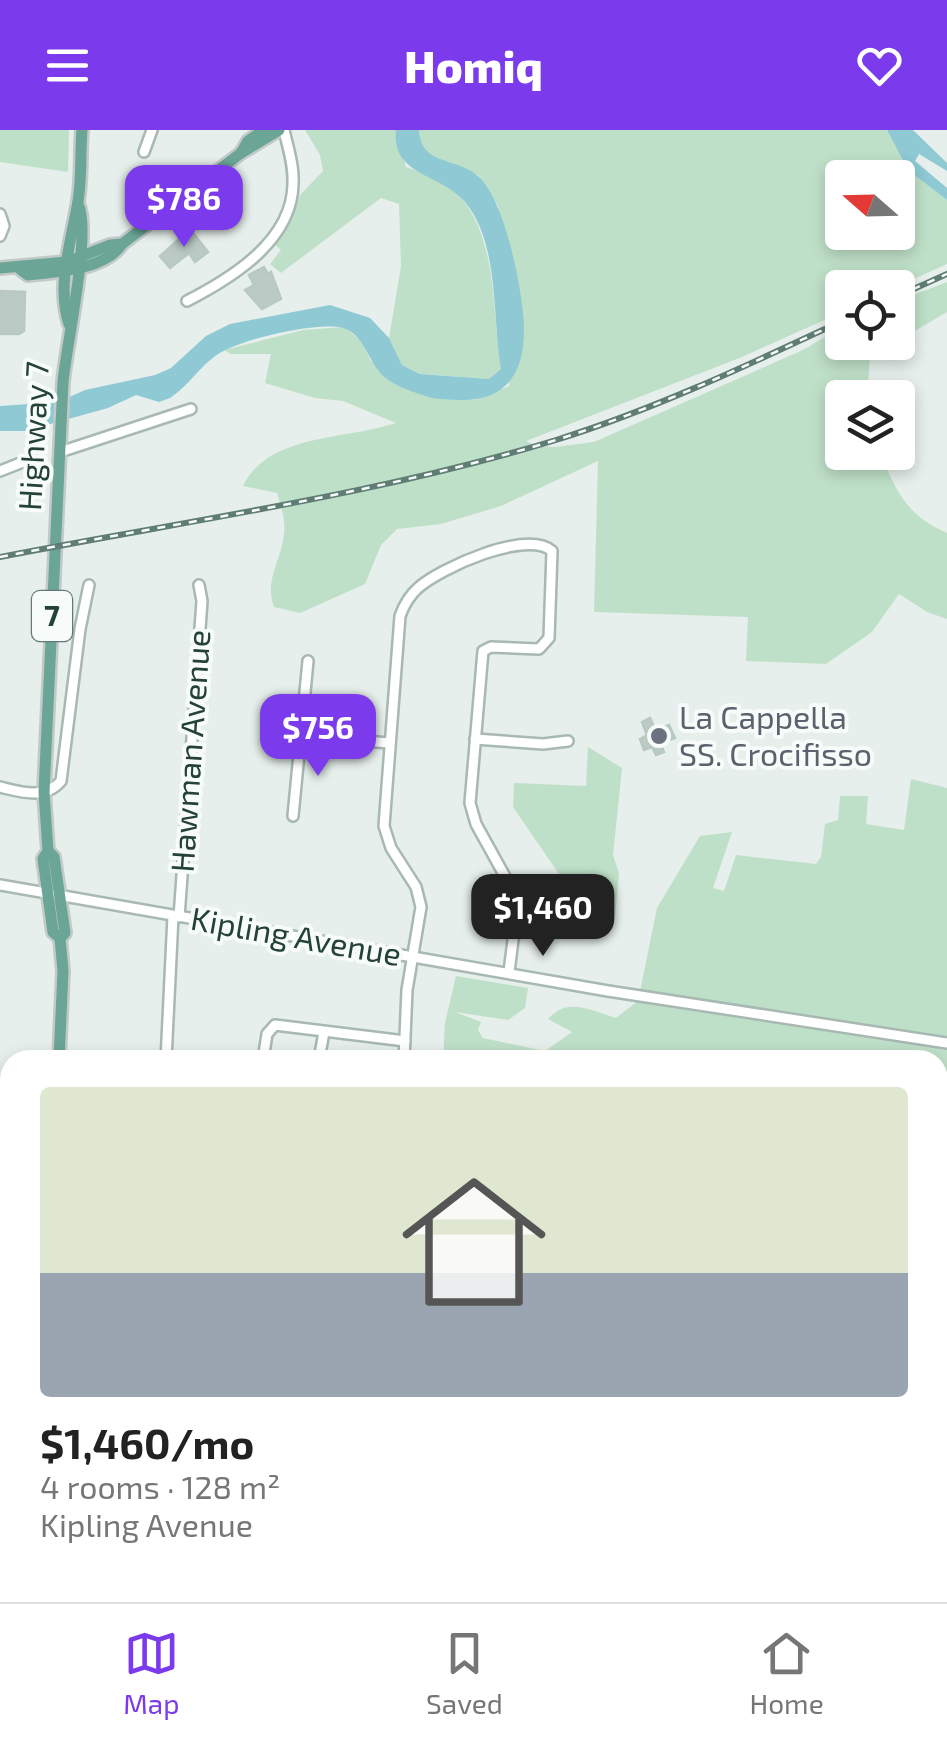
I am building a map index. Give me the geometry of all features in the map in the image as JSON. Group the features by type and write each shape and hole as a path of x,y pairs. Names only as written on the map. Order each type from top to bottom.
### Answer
{"main road":[{"name":"Highway 7","path":"59,1050 60,938 65,933 54,895 54,857 48,851 44,792 69,324 64,310 82,212 78,204 82,130"},
{"path":"241,153 248,141 264,130"},
{"path":"0,268 73,265 116,253 122,244 241,153 281,130"}],"street":[{"path":"144,152 152,130"},
{"path":"187,301 254,257 279,227 293,188 291,152 281,130"},
{"path":"0,214 4,226 0,236"},
{"path":"60,445 191,408"},
{"path":"0,471 33,458"},
{"path":"405,1050 420,900 385,831 398,624 412,594 432,578 504,546 544,545 553,556 548,642 539,649 495,647 483,652 475,739 472,813 510,881 518,905 509,972"},
{"name":"Hawman Avenue","path":"167,1050 202,601 199,585"},
{"path":"0,788 44,792 56,788 62,775 80,629 90,586"},
{"path":"293,816 304,736 308,661"},
{"path":"304,736 390,742"},
{"path":"475,739 543,744 568,741"},
{"name":"Kipling Avenue","path":"0,885 947,1044"},
{"path":"265,1050 267,1034 275,1025 405,1041"},
{"path":"321,1050 324,1032"}],"green space":[{"path":"0,130 69,130 68,172 0,162"},
{"path":"305,130 396,130 406,167 445,183 465,204 477,224 490,271 501,369 489,379 421,374 402,365 389,338 401,266 399,204 381,198 281,273 270,264 281,250 275,245 301,194 323,171 320,155"},
{"path":"419,130 887,130 903,160 825,160 825,250 915,250 915,175 947,200 947,264 915,278 915,270 825,270 825,320 742,357 526,441 555,447 594,442 825,337 825,360 870,360 868,380 825,380 825,470 888,470 912,510 947,533 947,619 927,612 899,594 872,632 826,664 746,661 748,617 594,612 598,461 501,506 441,524 397,529 381,545 365,584 300,613 274,607 271,588 284,534 282,508 277,493 243,486 255,469 289,447 396,423 343,401 315,398 265,383 271,354 231,354 224,350 303,330 344,327 365,344 370,360 424,396 475,400 509,386 498,206 478,175 429,156 420,144"},
{"path":"947,282 947,312 915,331 915,294"},
{"path":"588,747 622,768 613,855 619,873 615,917 583,935 570,927 570,890 513,807 514,783 586,786"},
{"path":"911,779 947,788 947,1050 546,1050 572,1032 548,1019 556,1012 580,1007 616,1018 638,1001 657,908 700,836 732,832 713,888 724,891 736,855 816,864 821,857 825,824 838,820 840,796 868,796 866,824 904,830"},
{"path":"456,976 528,988 525,1008 508,1020 455,1012 481,1022 478,1030 483,1038 540,1050 444,1050 445,1023"}],"water":[{"path":"396,130 419,130 426,150 470,170 488,188 495,202 513,256 524,324 521,358 507,384 479,399 427,397 386,378 359,339 346,329 326,326 274,334 224,351 170,398 159,402 136,395 108,408 25,431 0,431 0,406 58,402 85,390 155,375 171,368 206,336 230,324 330,305 370,318 389,338 402,365 420,374 489,379 501,369 493,282 484,239 476,219 455,192 401,157"},
{"path":"887,130 913,130 947,163 947,171 919,154 915,161 903,160"},
{"path":"915,161 947,188 947,200 915,175"}],"building":[{"path":"190,229 208,252 195,262 189,253 170,268 160,256"},
{"path":"264,267 268,274 271,272 281,299 262,309 245,290 254,285 249,275"},
{"path":"0,291 25,292 24,331 19,334 0,334"},
{"name":"La Cappella SS. Crocifisso","path":"650,718 656,731 669,725 675,738 660,743 664,752 656,755 652,747 644,750 640,739 647,735 642,722"}],"railway":[{"path":"915,288 947,274"},
{"path":"0,557 350,492 488,459 629,415 825,329"}],"place":[{"name":"La Cappella SS. Crocifisso","path":"659,736"}]}
